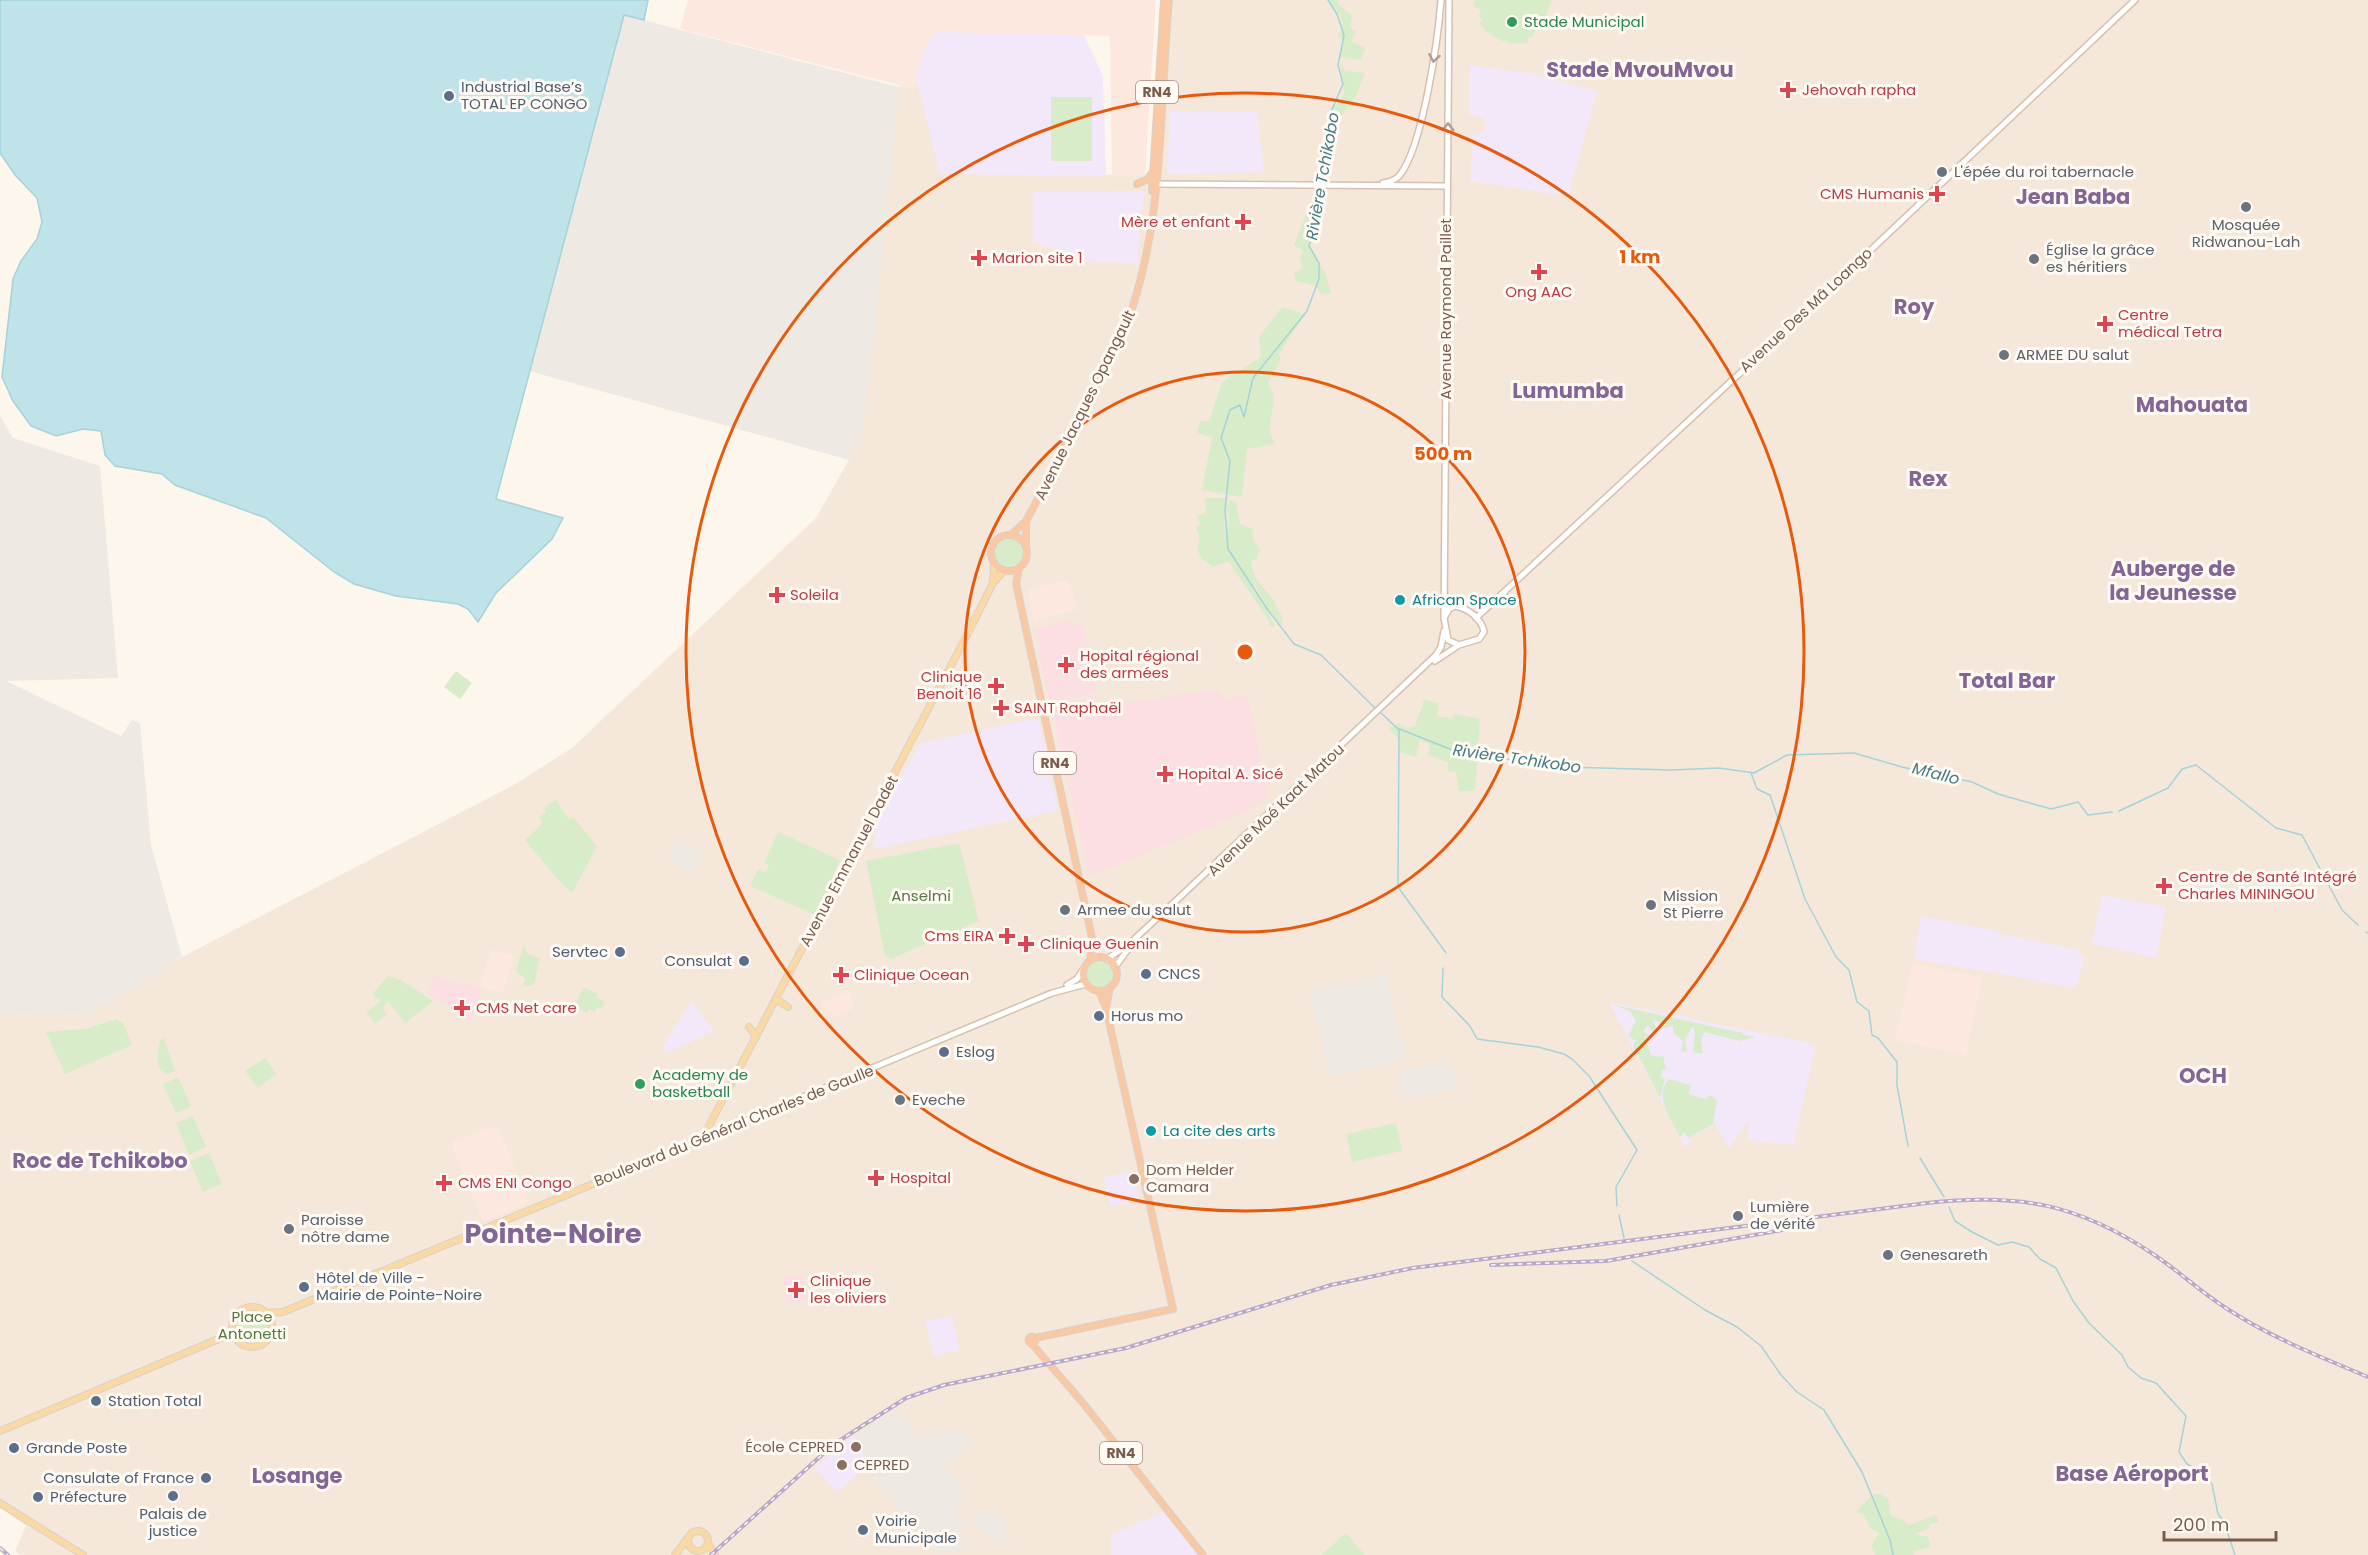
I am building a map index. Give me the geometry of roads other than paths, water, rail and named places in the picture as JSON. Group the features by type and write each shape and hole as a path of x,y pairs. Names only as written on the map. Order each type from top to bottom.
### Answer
{"highway":[{"name":"RN4","path":"1154,184 1152,171 1164,0"},
{"name":"Avenue Jacques Opangault","path":"1026,522 1126,327 1145,266 1153,200 1169,0"},
{"path":"1137,184 1148,179 1152,171"},
{"name":"RN4","path":"1016,583 994,564 990,553 993,543 1004,535 1011,535 1026,522"},
{"name":"RN4","path":"1026,522 1027,558 1020,568 1016,583 1093,943 1090,960 1083,970"},
{"path":"1011,535 1017,537 1026,546"},
{"path":"1006,572 1020,568"},
{"name":"RN4","path":"1093,943 1104,958 1115,967 1116,977 1110,987 1106,1008"},
{"path":"1090,960 1104,958"},
{"path":"1083,970 1086,984 1098,991 1110,987"},
{"name":"RN4","path":"1098,991 1106,1008 1173,1309 1052,1335 1034,1341 1039,1351 1203,1555"}],"main road":[{"path":"1403,185 1400,174 1426,96 1441,0"},
{"name":"Avenue Raymond Paillet","path":"1444,618 1449,0"},
{"name":"Avenue Des Mâ Loango","path":"1476,618 2135,0"},
{"path":"1379,185 1400,174"},
{"path":"1154,184 1447,186"},
{"name":"Avenue Emmanuel Dadet","path":"993,583 994,564"},
{"name":"Avenue Emmanuel Dadet","path":"702,1138 993,583 1006,572"},
{"path":"1438,656 1459,645 1476,641 1482,636 1483,626 1463,608 1443,606"},
{"path":"1438,656 1442,648 1444,618 1446,612 1452,607"},
{"path":"1444,631 1450,643 1459,645"},
{"name":"Avenue Moé Kaat Matou","path":"1104,958 1128,945 1438,656"},
{"name":"Avenue Moé Kaat Matou","path":"1115,967 1131,946 1438,656"},
{"name":"Boulevard du Général Charles de Gaulle","path":"267,1313 283,1312 1052,993 1077,980 1083,970"},
{"name":"Boulevard du Général Charles de Gaulle","path":"1052,993 1086,984"},
{"path":"776,999 788,1006"},
{"path":"749,1027 756,1037"},
{"path":"0,1431 226,1336 236,1338 246,1346 258,1346 270,1336 272,1325 267,1313 257,1307 246,1307 236,1314 226,1336"},
{"name":"Boulevard du Général Charles de Gaulle","path":"272,1325 283,1312"},
{"path":"232,1325 236,1338"},
{"path":"0,1503 83,1555"},
{"path":"676,1555 693,1533 700,1532 706,1536 714,1555"},
{"path":"689,1538 689,1545 714,1555"},
{"path":"676,1555 697,1550 708,1543"}],"water":[{"path":"0,0 648,0 644,20 624,15 496,499 563,518 552,539 496,593 478,622 468,609 458,604 396,596 354,584 334,572 266,518 175,485 162,474 115,466 105,455 101,431 83,429 56,436 31,426 13,401 2,377 13,279 21,261 37,239 42,222 37,198 15,175 0,153"}],"waterway":[{"name":"Rivière Tchikobo","path":"1319,182 1330,114 1343,84 1338,65 1344,35 1337,14 1328,0"},
{"name":"Rivière Tchikobo","path":"1319,186 1317,220 1309,246 1319,263 1319,279 1307,311 1253,378 1244,417 1240,405 1230,410 1221,438 1230,461 1225,510 1228,549 1268,610 1294,644 1321,655 1376,709"},
{"name":"Rivière Tchikobo","path":"1380,712 1397,728 1460,753 1566,767 1671,770 1719,768 1754,773 1787,755 1854,753 1902,767 1972,782 1998,794 2051,809 2078,802 2088,815 2112,812"},
{"path":"1399,730 1398,887 1446,953"},
{"name":"Mfallo","path":"2119,811 2168,788 2182,769 2196,765 2276,828 2302,835 2342,910 2358,925"},
{"path":"1751,773 1757,789 1770,795 1805,899 1836,957 1849,970 1857,1002 1869,1011 1872,1035 1878,1038 1897,1062 1897,1085 1908,1146"},
{"path":"1443,968 1442,997 1470,1026 1477,1039 1538,1047 1564,1054 1589,1076 1637,1150 1616,1187 1617,1206"},
{"path":"1920,1158 1944,1197"},
{"path":"1949,1207 1955,1221 1972,1232 1998,1245 2012,1242 2029,1247 2040,1259 2056,1268 2073,1301 2089,1323 2122,1355 2128,1367 2141,1378 2156,1383 2186,1416 2179,1452 2187,1464 2202,1472 2212,1484 2218,1514 2224,1522 2235,1555"},
{"path":"1619,1215 1624,1238"},
{"path":"1632,1261 1705,1310 1737,1327 1761,1346 1781,1375 1797,1392 1824,1410 1862,1472 1890,1540 1893,1555"}],"railway":[{"path":"711,1555 834,1444 906,1398 944,1385 1126,1348 1331,1285 1413,1268 1927,1203 1960,1200 2019,1201 2074,1213 2128,1238 2156,1256 2219,1304 2245,1320 2368,1377"},
{"path":"1491,1265 1606,1261 1788,1229"},
{"path":"0,1548 8,1555"}],"place":[{"name":"Stade Municipal","path":"1512,22"},
{"name":"Jehovah rapha","path":"1788,90"},
{"name":"Industrial Base’s TOTAL EP CONGO","path":"449,96"},
{"name":"L'épée du roi tabernacle","path":"1942,172"},
{"name":"CMS Humanis","path":"1937,194"},
{"name":"Mosquée Ridwanou-Lah","path":"2246,207"},
{"name":"Mère et enfant","path":"1243,222"},
{"name":"Marion site 1","path":"979,258"},
{"name":"Église la grâce es héritiers","path":"2034,259"},
{"name":"Ong AAC","path":"1539,272"},
{"name":"Centre médical Tetra","path":"2105,324"},
{"name":"ARMEE DU salut","path":"2004,355"},
{"name":"Soleila","path":"777,595"},
{"name":"African Space","path":"1400,600"},
{"name":"Hopital régional des armées","path":"1066,665"},
{"name":"Clinique Benoit 16","path":"996,686"},
{"name":"SAINT Raphaël","path":"1001,708"},
{"name":"Hopital A. Sicé","path":"1165,774"},
{"name":"Centre de Santé Intégré Charles MININGOU","path":"2164,886"},
{"name":"Mission St Pierre","path":"1651,905"},
{"name":"Armee du salut","path":"1065,910"},
{"name":"Cms EIRA","path":"1007,936"},
{"name":"Clinique Guenin","path":"1026,944"},
{"name":"Servtec","path":"620,952"},
{"name":"Consulat","path":"744,961"},
{"name":"CNCS","path":"1146,974"},
{"name":"Clinique Ocean","path":"841,975"},
{"name":"CMS Net care","path":"462,1008"},
{"name":"Horus mo","path":"1099,1016"},
{"name":"Eslog","path":"944,1052"},
{"name":"Academy de basketball","path":"640,1084"},
{"name":"Eveche","path":"900,1100"},
{"name":"La cite des arts","path":"1151,1131"},
{"name":"Hospital","path":"876,1178"},
{"name":"Dom Helder Camara","path":"1134,1179"},
{"name":"CMS ENI Congo","path":"444,1183"},
{"name":"Lumière de vérité","path":"1738,1216"},
{"name":"Paroisse nôtre dame","path":"289,1229"},
{"name":"Genesareth","path":"1888,1255"},
{"name":"Hôtel de Ville - Mairie de Pointe-Noire","path":"304,1287"},
{"name":"Clinique les oliviers","path":"796,1290"},
{"name":"Station Total","path":"96,1401"},
{"name":"École CEPRED","path":"856,1447"},
{"name":"Grande Poste","path":"14,1448"},
{"name":"CEPRED","path":"842,1465"},
{"name":"Consulate of France","path":"206,1478"},
{"name":"Palais de justice","path":"173,1496"},
{"name":"Préfecture","path":"38,1497"},
{"name":"Voirie Municipale","path":"863,1530"}],"district":[{"name":"Stade MvouMvou","path":"1640,70"},
{"name":"Jean Baba","path":"2073,197"},
{"name":"Roy","path":"1914,307"},
{"name":"Lumumba","path":"1568,391"},
{"name":"Mahouata","path":"2192,405"},
{"name":"Rex","path":"1928,479"},
{"name":"Auberge de la Jeunesse","path":"2173,581"},
{"name":"Total Bar","path":"2007,681"},
{"name":"OCH","path":"2203,1076"},
{"name":"Roc de Tchikobo","path":"100,1161"},
{"name":"Pointe-Noire","path":"553,1234"},
{"name":"Base Aéroport","path":"2132,1474"},
{"name":"Losange","path":"297,1476"}],"park label":[{"name":"Anselmi","path":"921,896"},
{"name":"Place Antonetti","path":"252,1326"}]}
